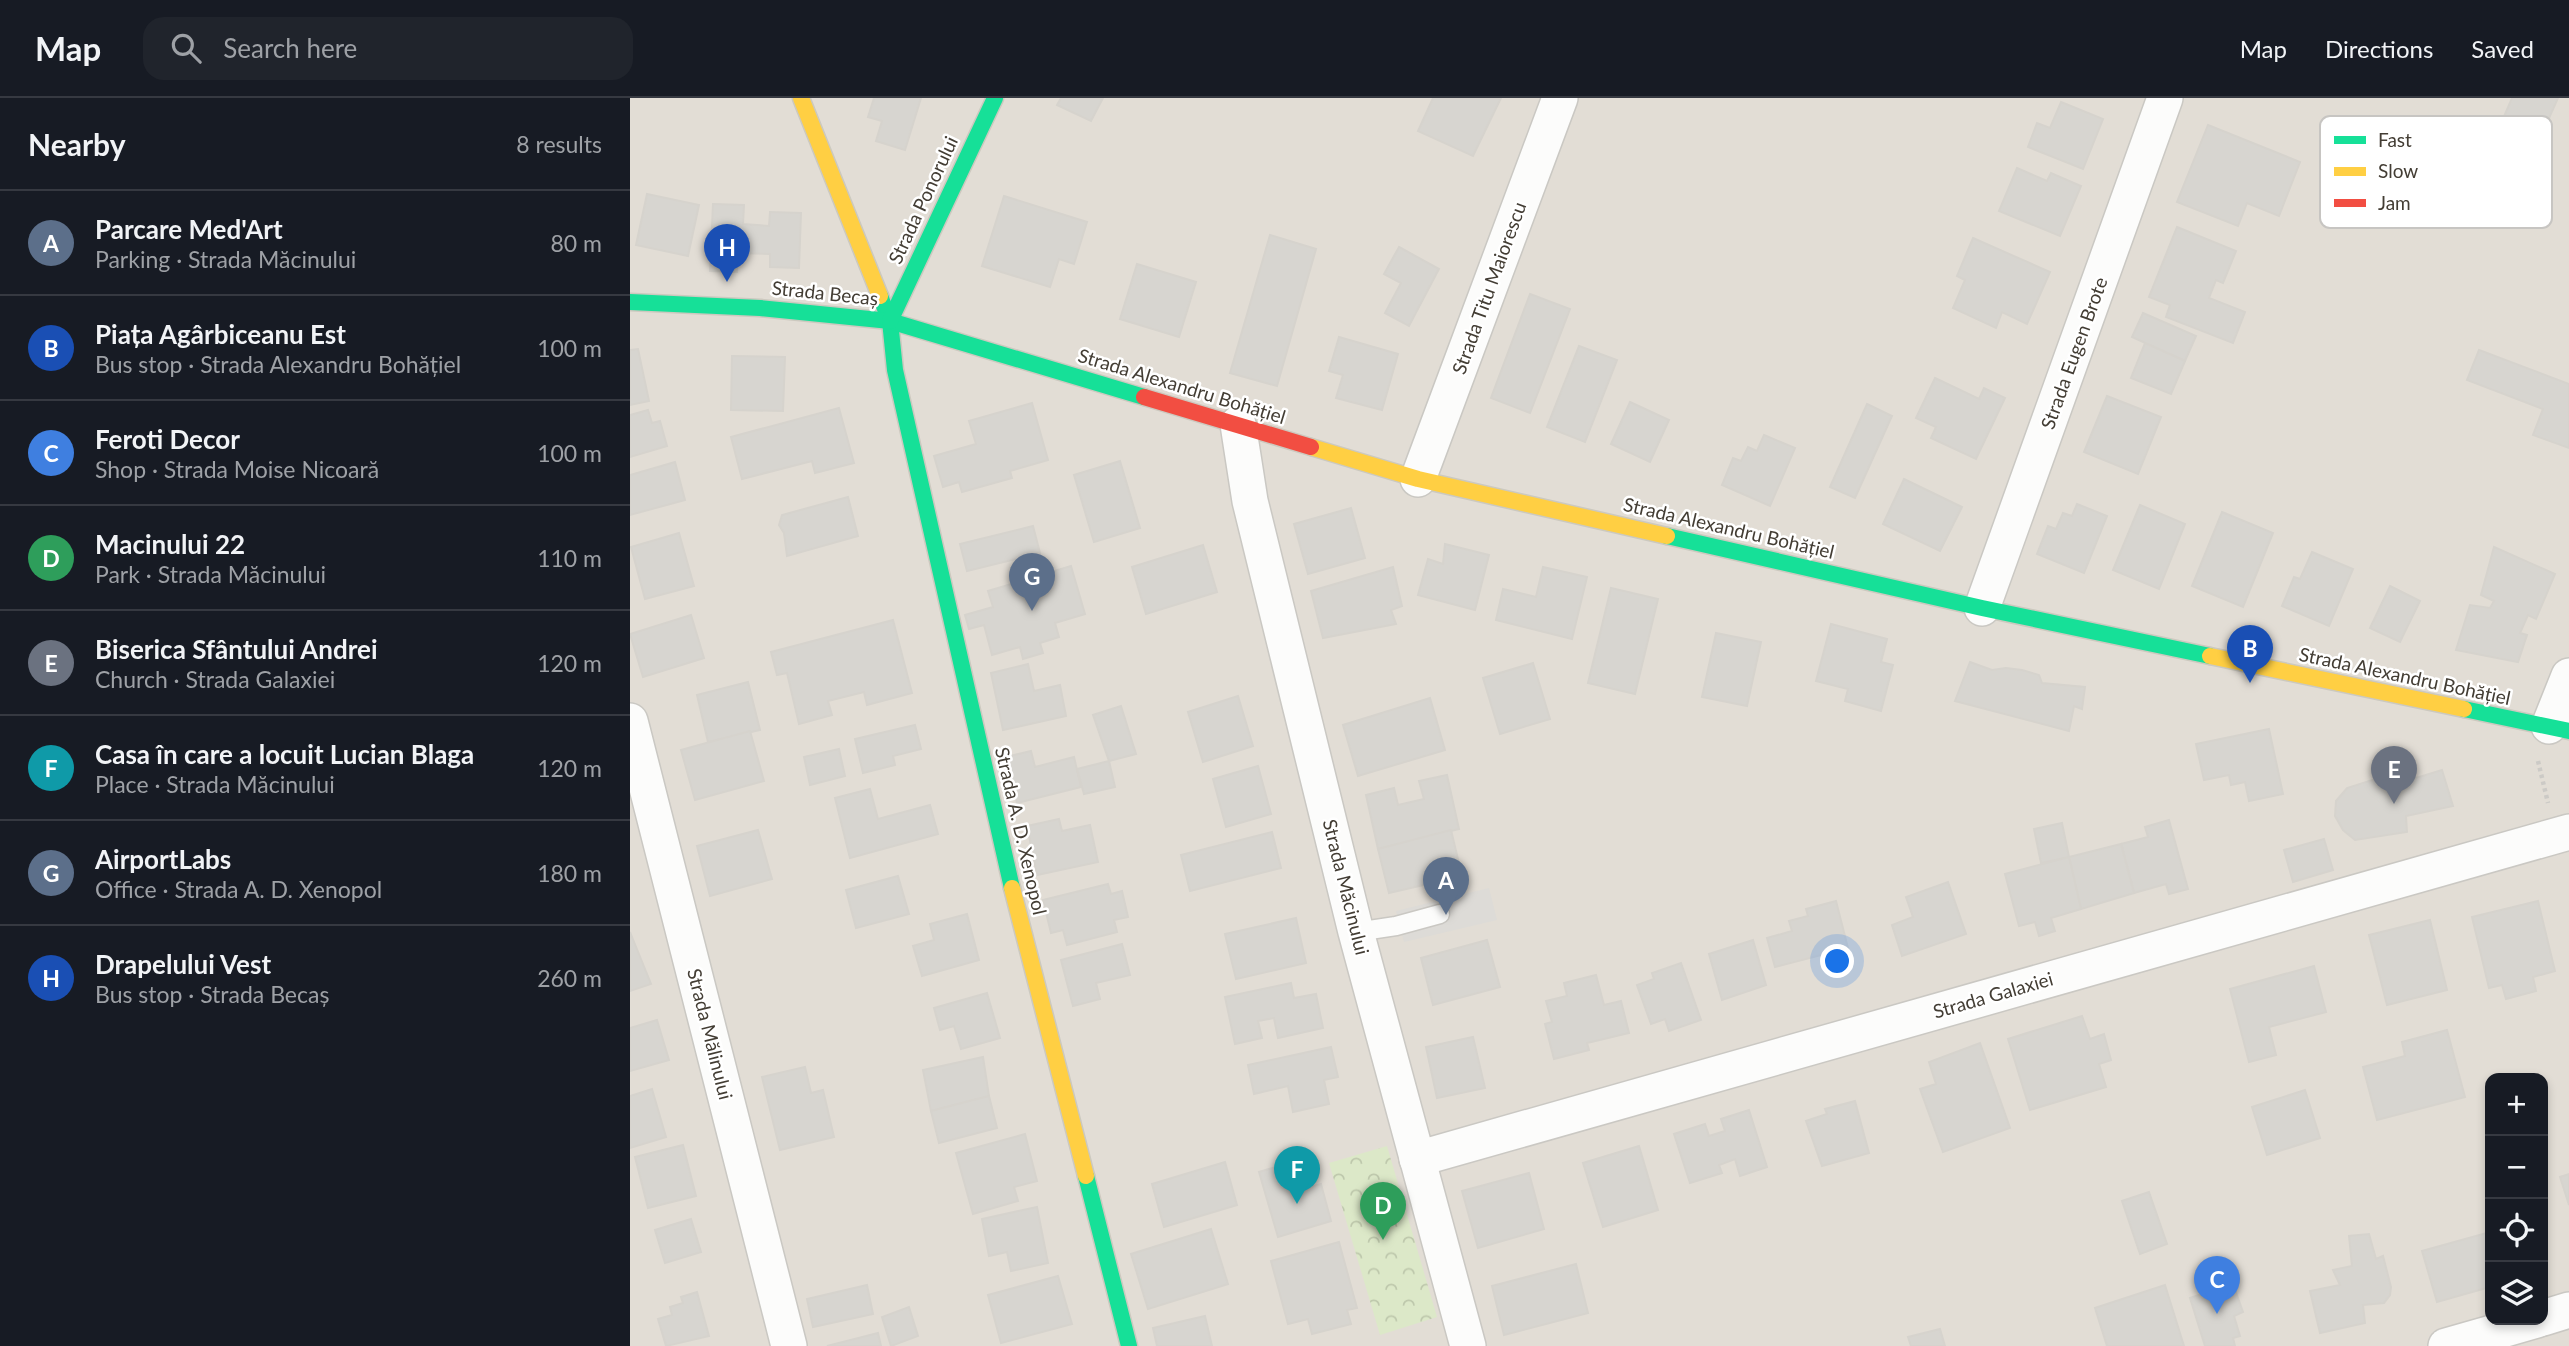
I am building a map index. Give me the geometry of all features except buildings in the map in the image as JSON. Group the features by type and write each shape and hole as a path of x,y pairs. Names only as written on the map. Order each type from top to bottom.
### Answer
{"main road":[{"name":"Strada A. D. Xenopol","path":"801,98 890,321 895,370 1005,859 1129,1346"},
{"name":"Strada Ponorului","path":"890,321 995,98"},
{"name":"Strada Becaș","path":"630,302 741,305 890,321"},
{"name":"Strada Alexandru Bohățiel","path":"890,321 1418,479 1982,608 2549,726"}],"street":[{"name":"Strada Titu Maiorescu","path":"1418,479 1560,98"},
{"name":"Strada Eugen Brote","path":"1982,608 2165,98"},
{"name":"Strada Măcinului","path":"1238,424 1250,501 1356,932 1417,1159 1457,1344"},
{"path":"2549,726 2569,676"},
{"name":"Strada Mălinului","path":"630,721 789,1346"},
{"name":"Strada Galaxiei","path":"1417,1159 2563,834"},
{"path":"2548,1316 2569,1310"},
{"path":"2446,1346 2520,1325"}],"lane":[{"path":"1356,932 1396,926 1440,914"}],"path":[{"path":"2549,726 2563,834"}],"shaded area":[{"path":"630,98 2569,98 2569,1346 630,1346"},
{"path":"1489,888 1497,920 1404,942 1396,911"}],"green space":[{"path":"1387,1146 1437,1317 1380,1335 1329,1163"}],"traffic: fast":[{"path":"890,321 995,98"},
{"path":"880,296 890,321 895,370 1012,888"},
{"path":"630,302 760,308 890,321 1144,397"},
{"path":"1667,536 1982,608 2210,656"},
{"path":"2464,709 2569,731"},
{"path":"1086,1176 1129,1346"}],"traffic: slow":[{"path":"801,98 880,296"},
{"path":"1311,447 1418,479 1667,536"},
{"path":"2210,656 2464,709"},
{"path":"1012,888 1086,1176"}],"traffic: jam":[{"path":"1144,397 1311,447"}],"place":[{"name":"Drapelului Vest","path":"727,282"},
{"name":"AirportLabs","path":"1032,611"},
{"name":"Piața Agârbiceanu Est","path":"2250,683"},
{"name":"Biserica Sfântului Andrei","path":"2394,804"},
{"name":"Parcare Med'Art","path":"1446,915"},
{"name":"Casa în care a locuit Lucian Blaga","path":"1297,1204"},
{"name":"Macinului 22","path":"1383,1240"},
{"name":"Feroti Decor","path":"2217,1314"}]}
